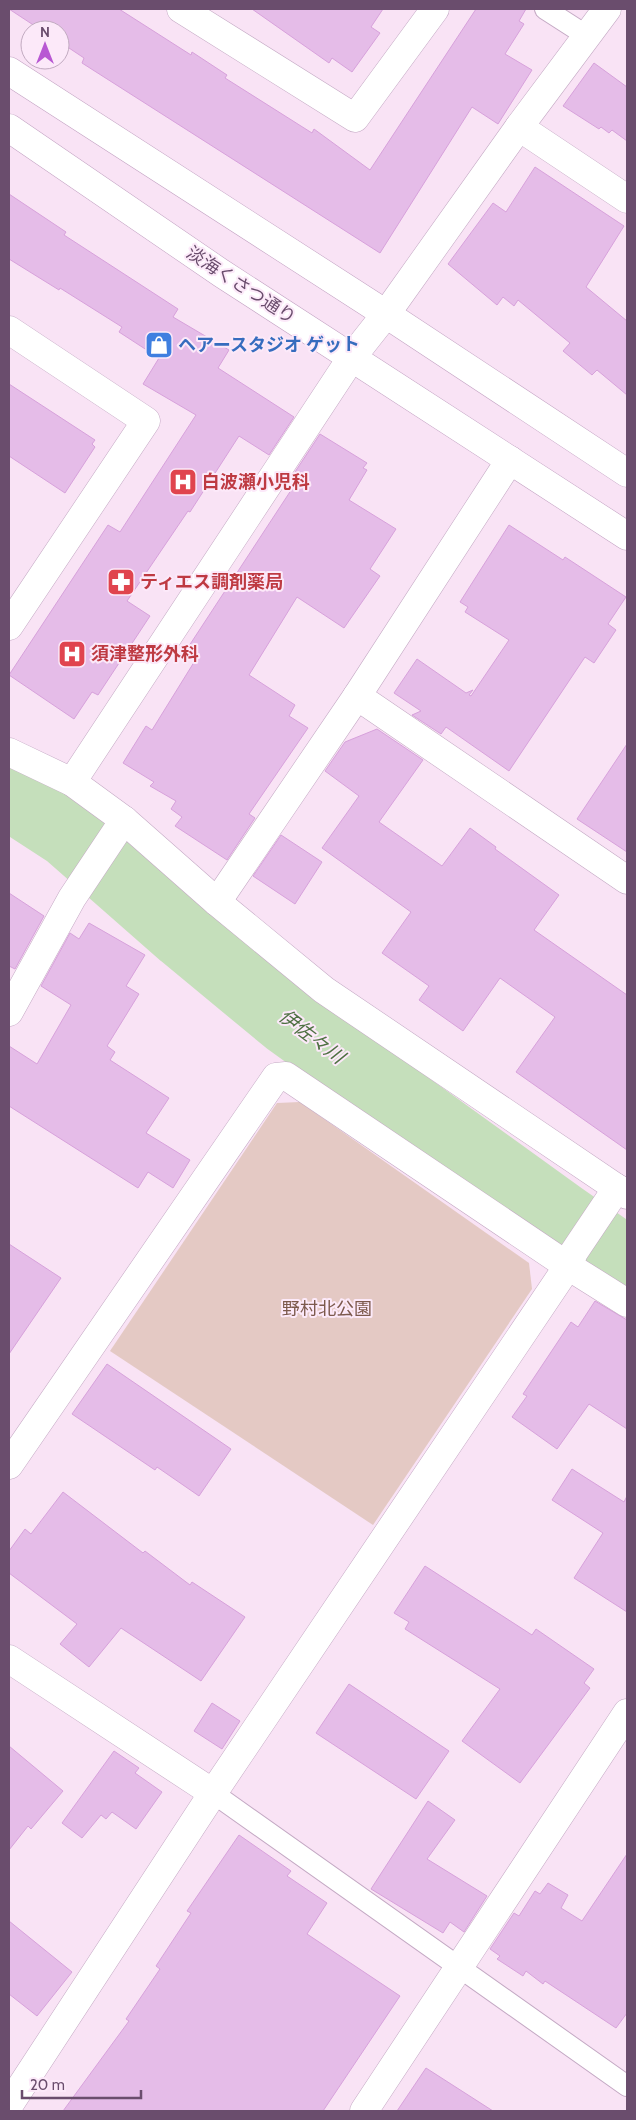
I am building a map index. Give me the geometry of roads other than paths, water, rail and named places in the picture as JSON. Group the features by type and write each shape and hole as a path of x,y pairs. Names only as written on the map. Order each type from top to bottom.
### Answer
{"street":[{"path":"181,9 355,118 435,9"},
{"path":"72,782 352,356 386,314 519,127 607,9"},
{"path":"9,71 386,314 627,473"},
{"path":"519,127 627,199"},
{"name":"淡海くさつ通り","path":"9,128 221,273 352,356 627,536"},
{"path":"9,330 146,421 9,626"},
{"path":"217,902 357,696 510,460"},
{"path":"357,696 627,880"},
{"path":"9,752 72,782 124,820 217,902 324,990 622,1192 571,1259 9,2105"},
{"path":"9,1012 72,898 124,820"},
{"path":"9,1465 276,1077 286,1076 571,1259 627,1303"},
{"path":"9,1659 214,1794"},
{"path":"364,2111 627,1713"}],"lane":[{"path":"545,9 587,36"},
{"path":"214,1794 627,2086"}],"waterway":[{"name":"伊佐々川","path":"9,794 69,833 184,934 288,1020 627,1263"}],"place":[{"name":"ヘアースタジオ ゲット","path":"159,345"},
{"name":"白波瀬小児科","path":"183,482"},
{"name":"ティエス調剤薬局","path":"121,582"},
{"name":"須津整形外科","path":"72,654"}],"park label":[{"name":"野村北公園","path":"327,1309"}]}
